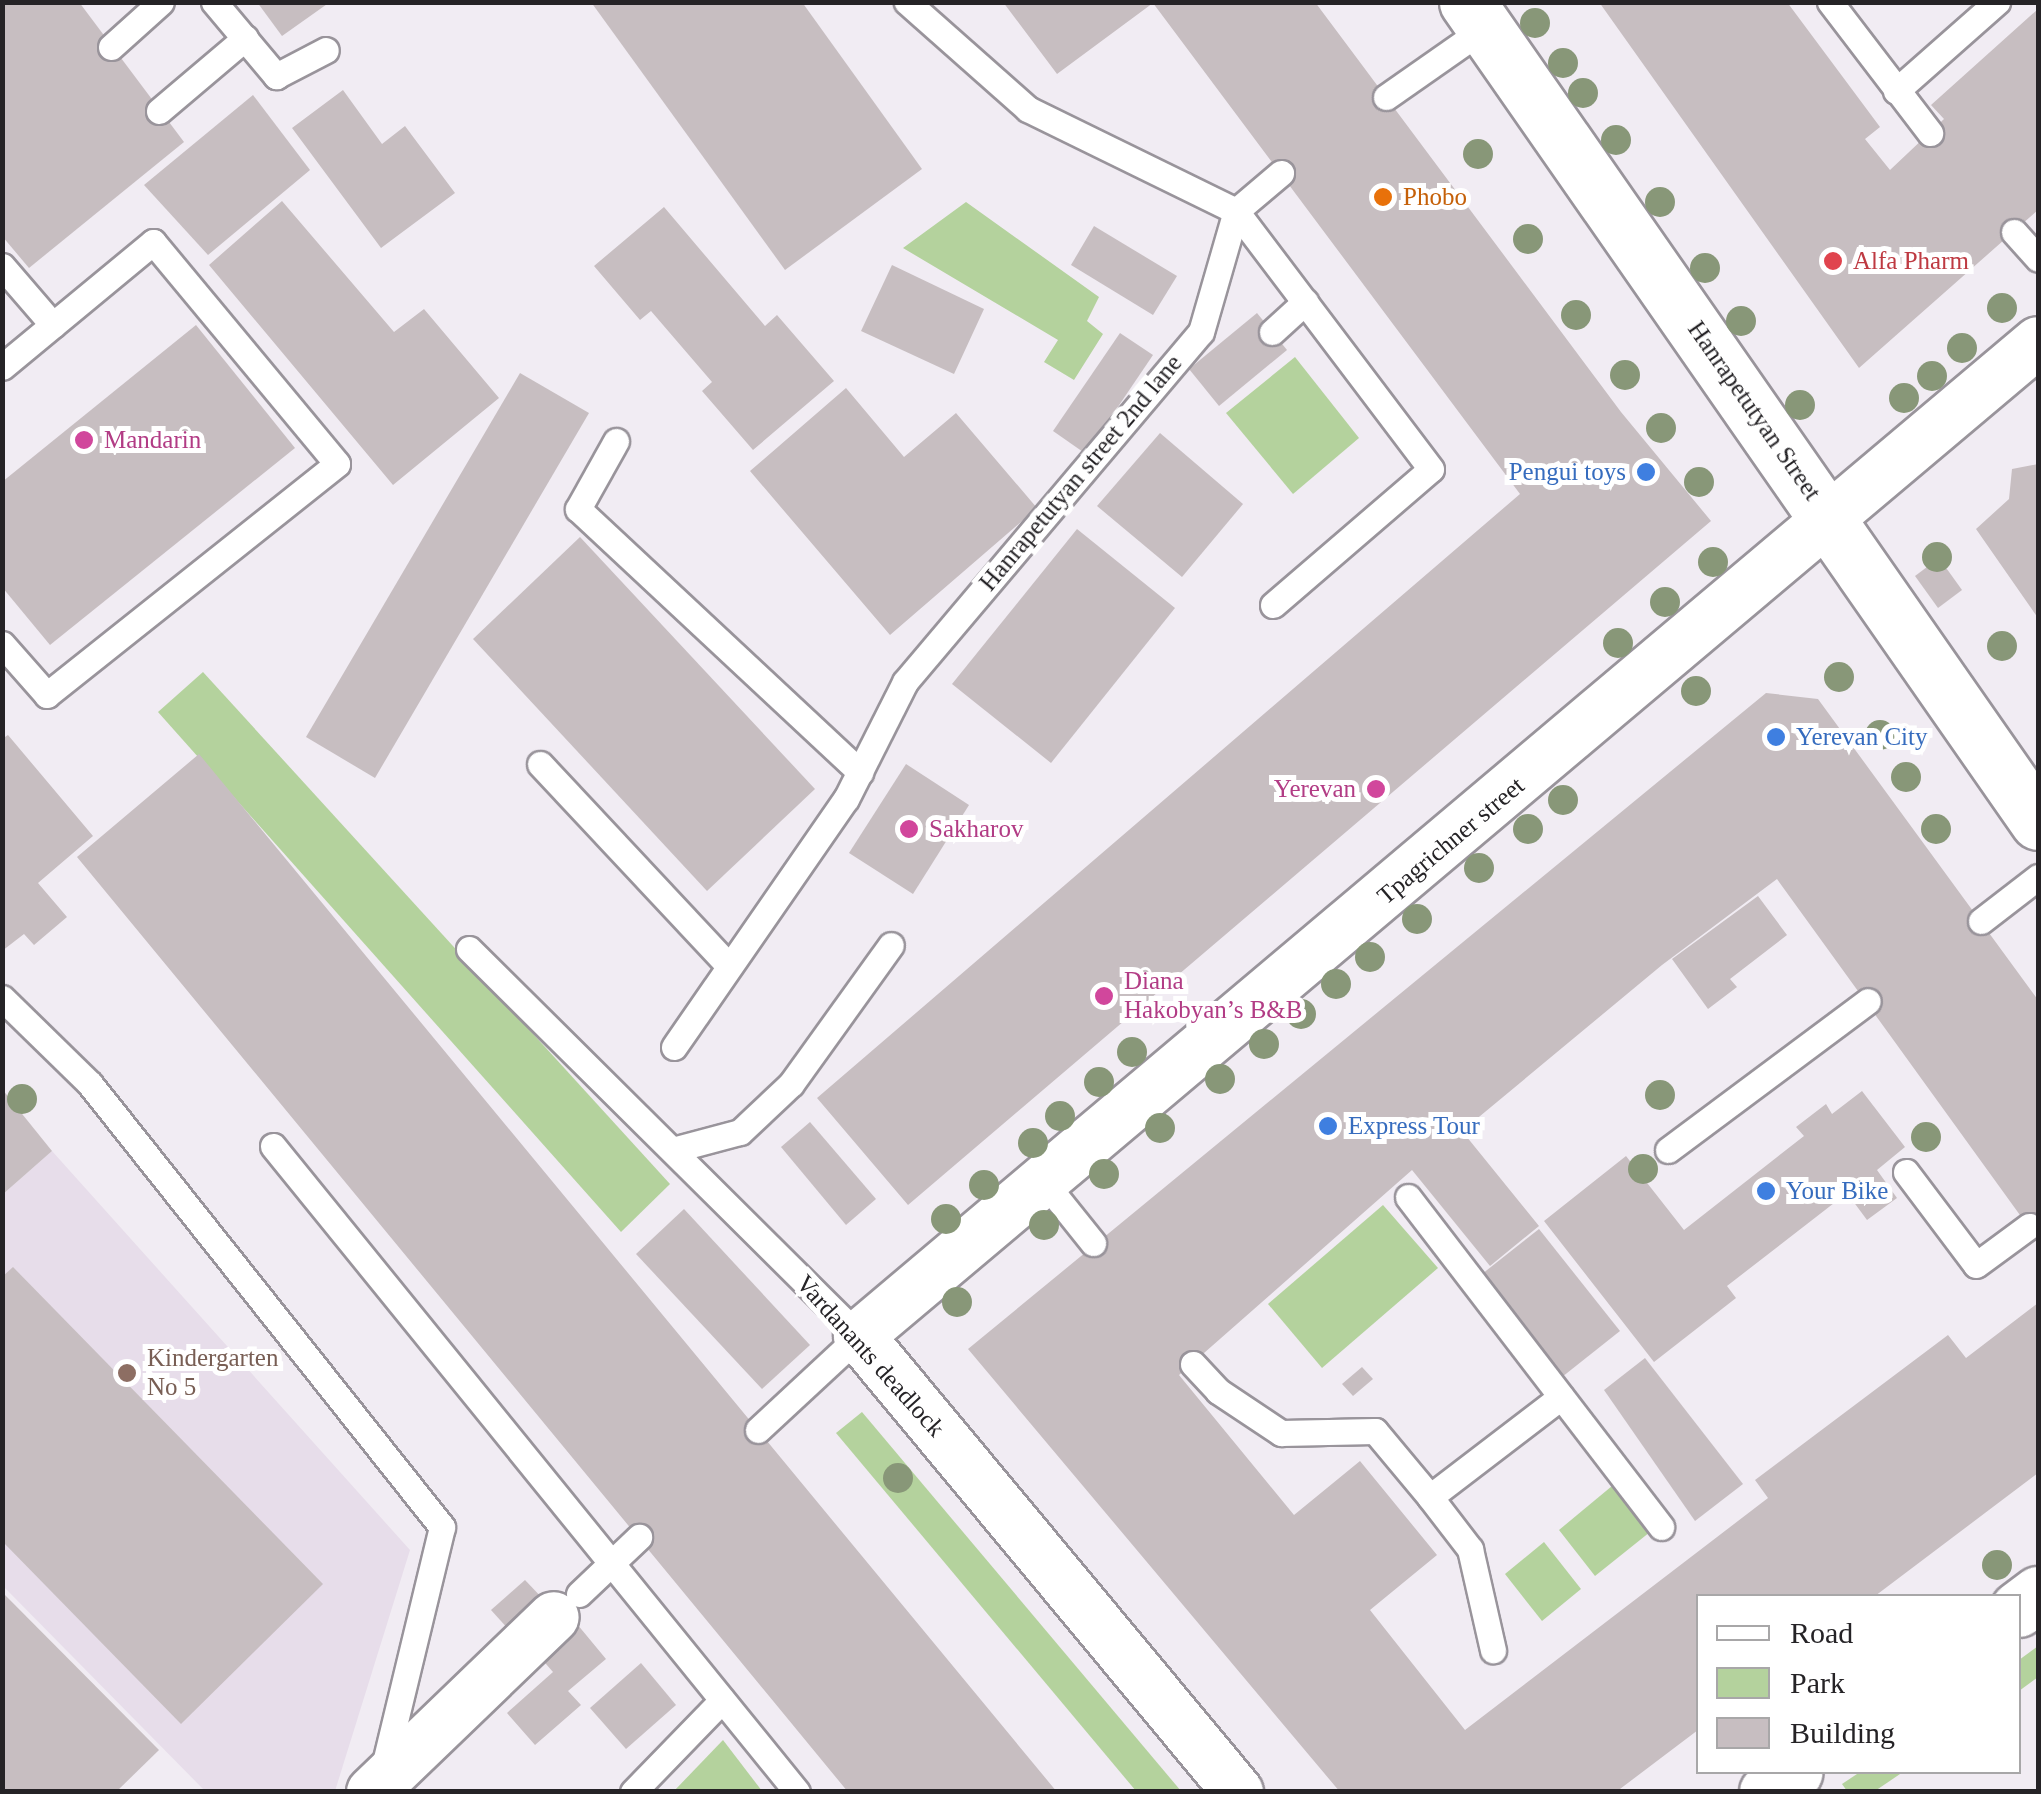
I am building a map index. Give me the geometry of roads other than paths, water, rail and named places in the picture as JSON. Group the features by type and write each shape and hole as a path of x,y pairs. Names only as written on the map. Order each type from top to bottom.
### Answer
{"street":[{"name":"Hanrapetutyan Street","path":"1476,15 2038,822"},
{"name":"Tpagrichner street","path":"859,1336 1830,522 2038,342"},
{"name":"Vardanants deadlock","path":"859,1336 1238,1792"},
{"path":"377,1784 566,1606"},
{"path":"1767,1792 1792,1774"}],"lane":[{"path":"111,48 160,2"},
{"path":"214,2 276,76 326,50"},
{"path":"907,2 1028,110 1236,210 1430,469 1274,605"},
{"path":"1830,2 1930,132"},
{"path":"1896,91 1997,2"},
{"path":"1386,97 1476,15"},
{"path":"159,112 245,38"},
{"path":"1236,210 1281,173"},
{"name":"Hanrapetutyan street 2nd lane","path":"674,1048 727,964 846,799 905,682 1201,332 1236,210"},
{"path":"2014,232 2038,258"},
{"path":"2,367 153,242 337,464 47,694 2,644"},
{"path":"2,266 53,325"},
{"path":"1272,332 1305,302"},
{"path":"616,441 578,509 860,772"},
{"path":"540,764 727,964"},
{"path":"1981,921 2038,877"},
{"path":"676,1149 740,1132 791,1084 890,944"},
{"name":"Vardanants deadlock","path":"469,949 676,1149 859,1336"},
{"path":"2,998 90,1084 442,1527 377,1784"},
{"path":"1668,1150 1868,1001"},
{"path":"274,1146 796,1792"},
{"path":"1906,1172 1976,1265 2028,1226"},
{"path":"1045,1183 1093,1243"},
{"path":"1408,1197 1662,1527"},
{"path":"758,1430 859,1336"},
{"path":"1193,1364 1218,1391 1281,1433 1374,1431 1470,1549 1493,1650"},
{"path":"1430,1497 1561,1396"},
{"path":"566,1606 639,1537"},
{"path":"633,1792 722,1700"}],"place":[{"name":"Phobo","path":"1383,197"},
{"name":"Alfa Pharm","path":"1833,261"},
{"name":"Mandarin","path":"84,440"},
{"name":"Pengui toys","path":"1646,472"},
{"name":"Yerevan City","path":"1776,737"},
{"name":"Yerevan","path":"1376,789"},
{"name":"Sakharov","path":"909,829"},
{"name":"Diana Hakobyan’s B&B","path":"1104,996"},
{"name":"Express Tour","path":"1328,1126"},
{"name":"Your Bike","path":"1766,1191"},
{"name":"Kindergarten No 5","path":"127,1373"}]}
